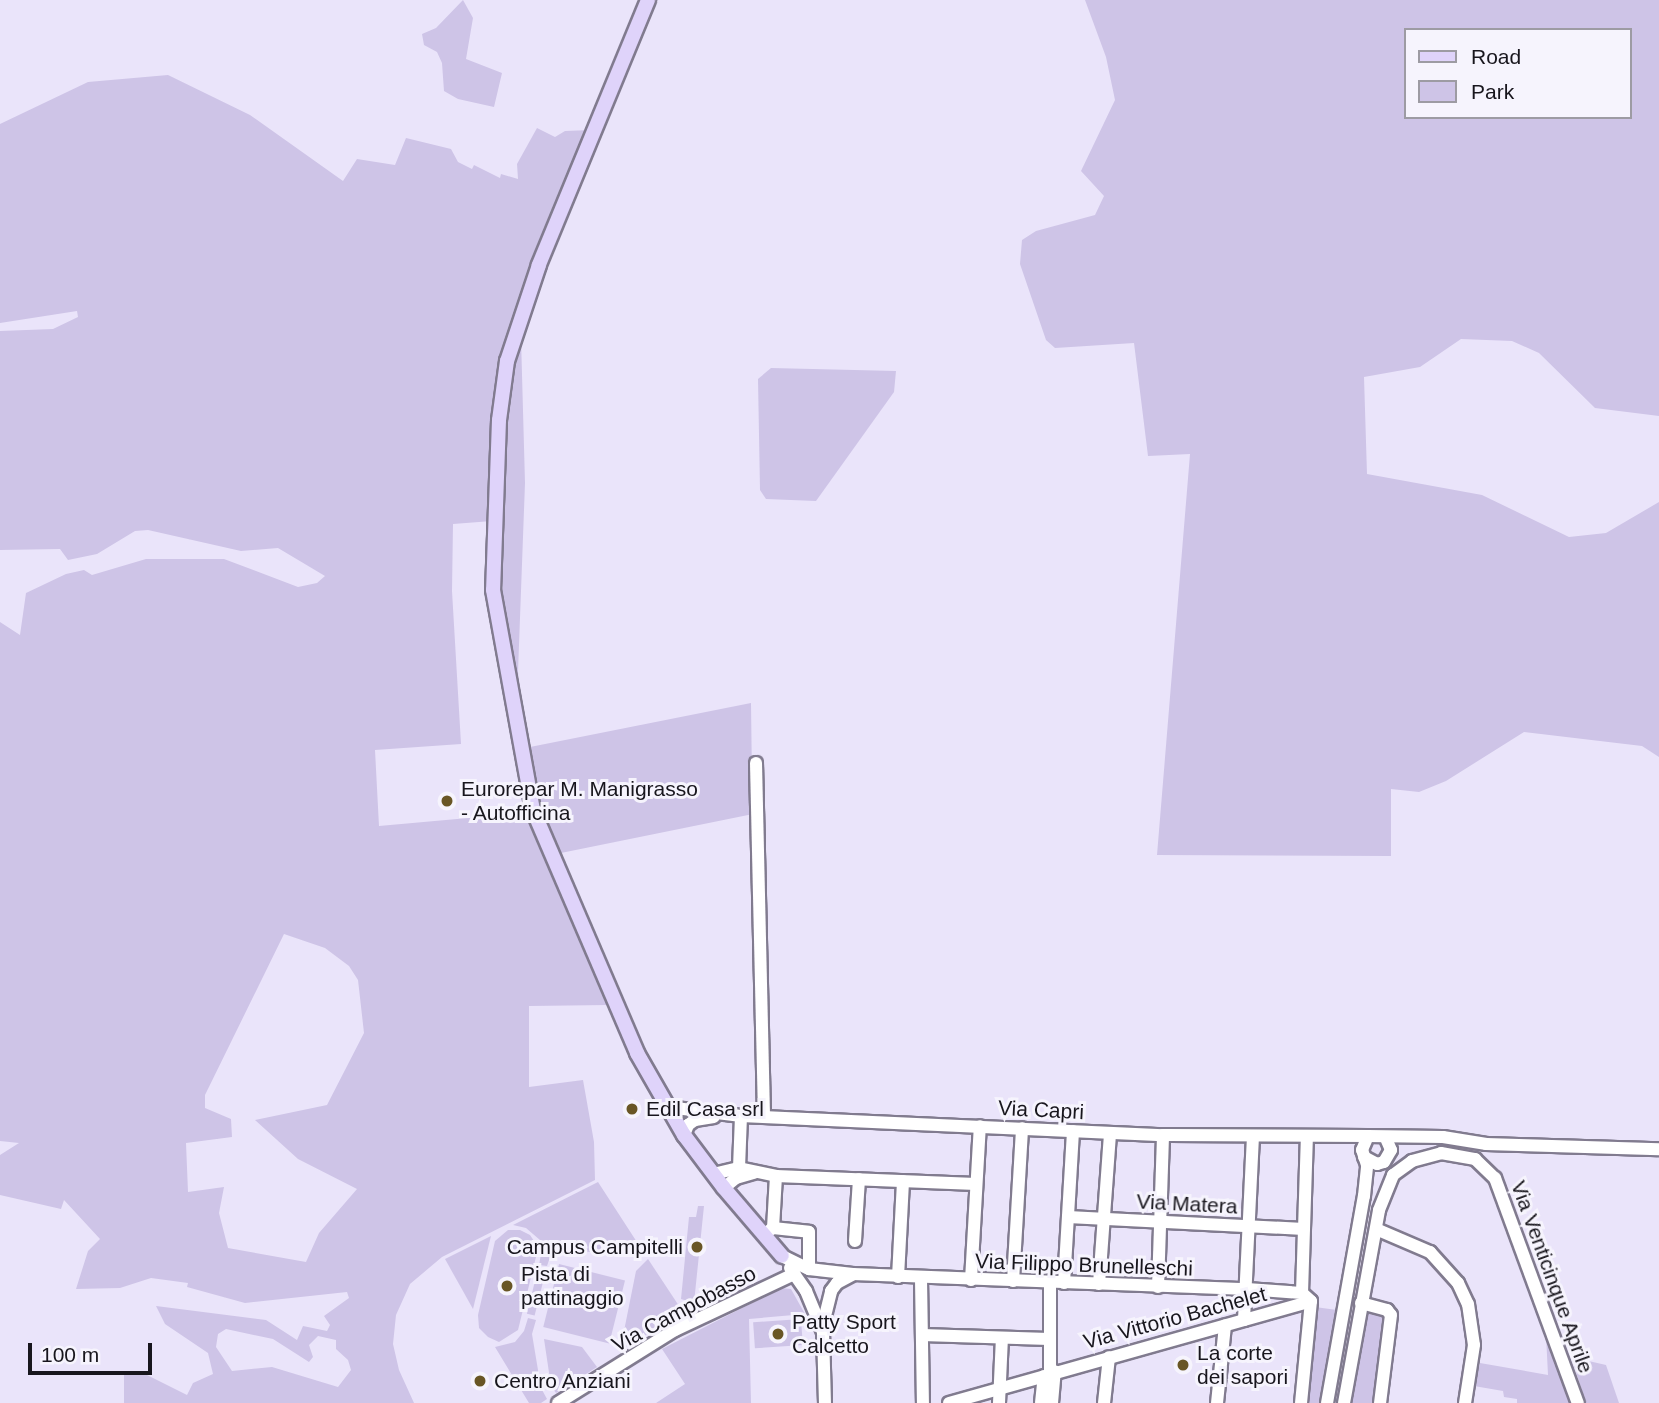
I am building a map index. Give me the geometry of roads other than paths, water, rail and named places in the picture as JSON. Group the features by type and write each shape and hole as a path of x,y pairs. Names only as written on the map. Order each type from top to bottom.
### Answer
{"main road":[{"path":"648,0 539,265 507,361 499,420 493,590 533,810 637,1053 684,1135 724,1188 768,1232 782,1256"}],"street":[{"path":"756,763 764,1116"},
{"name":"Via Capri","path":"667,1107 736,1115 1110,1133 1253,1137 1381,1135 1386,1138 1443,1137 1499,1145 1659,1149"},
{"name":"Via Capri","path":"684,1135 688,1125 695,1120 736,1115"},
{"path":"736,1115 739,1168"},
{"path":"971,1280 980,1126"},
{"path":"1013,1281 1022,1128"},
{"path":"1064,1283 1073,1131"},
{"path":"1099,1284 1110,1133"},
{"path":"1158,1287 1163,1135"},
{"path":"1327,1403 1364,1196 1367,1165 1363,1153 1368,1136"},
{"path":"1244,1320 1253,1137"},
{"name":"Via Capri","path":"1311,1137 1354,1145 1377,1164 1387,1159"},
{"path":"1301,1403 1306,1297 1304,1229 1311,1137"},
{"path":"1364,1196 1373,1175 1387,1159 1424,1137"},
{"path":"1386,1138 1390,1143 1387,1159"},
{"name":"Via Venticinque Aprile","path":"1345,1403 1376,1229 1393,1175 1412,1161 1441,1153 1475,1159 1495,1178 1578,1403"},
{"path":"713,1174 739,1168 776,1176 976,1184"},
{"path":"724,1188 736,1178 754,1173"},
{"path":"776,1176 768,1232 809,1232 809,1269"},
{"path":"855,1241 859,1180"},
{"path":"898,1277 903,1181"},
{"name":"Via Matera","path":"1069,1217 1304,1229"},
{"path":"1376,1229 1430,1252 1458,1283 1468,1304 1474,1346 1465,1403"},
{"path":"782,1256 801,1283 823,1332"},
{"name":"Via Filippo Brunelleschi","path":"782,1256 809,1269 853,1274 921,1279 1247,1289 1306,1297"},
{"path":"801,1283 817,1273 829,1271"},
{"path":"801,1283 837,1283 853,1274"},
{"path":"921,1279 923,1403"},
{"name":"Via Campobasso","path":"555,1401 611,1363 675,1331 801,1283"},
{"path":"825,1403 823,1332 827,1300 837,1283"},
{"path":"1050,1283 1052,1403"},
{"name":"Via Vittorio Bachelet","path":"949,1403 1244,1320 1306,1297"},
{"path":"1361,1303 1387,1310 1391,1315 1380,1403"},
{"path":"1217,1403 1225,1325"},
{"path":"922,1335 1049,1339"},
{"path":"999,1403 1002,1338"},
{"path":"1104,1403 1109,1357"},
{"path":"1041,1403 1050,1373"}],"place":[{"name":"Eurorepar M. Manigrasso - Autofficina","path":"447,801"},
{"name":"Edil Casa srl","path":"632,1109"},
{"name":"Campus Campitelli","path":"697,1247"},
{"name":"Pista di pattinaggio","path":"507,1286"},
{"name":"Patty Sport Calcetto","path":"778,1334"},
{"name":"La corte dei sapori","path":"1183,1365"},
{"name":"Centro Anziani","path":"480,1381"}]}
